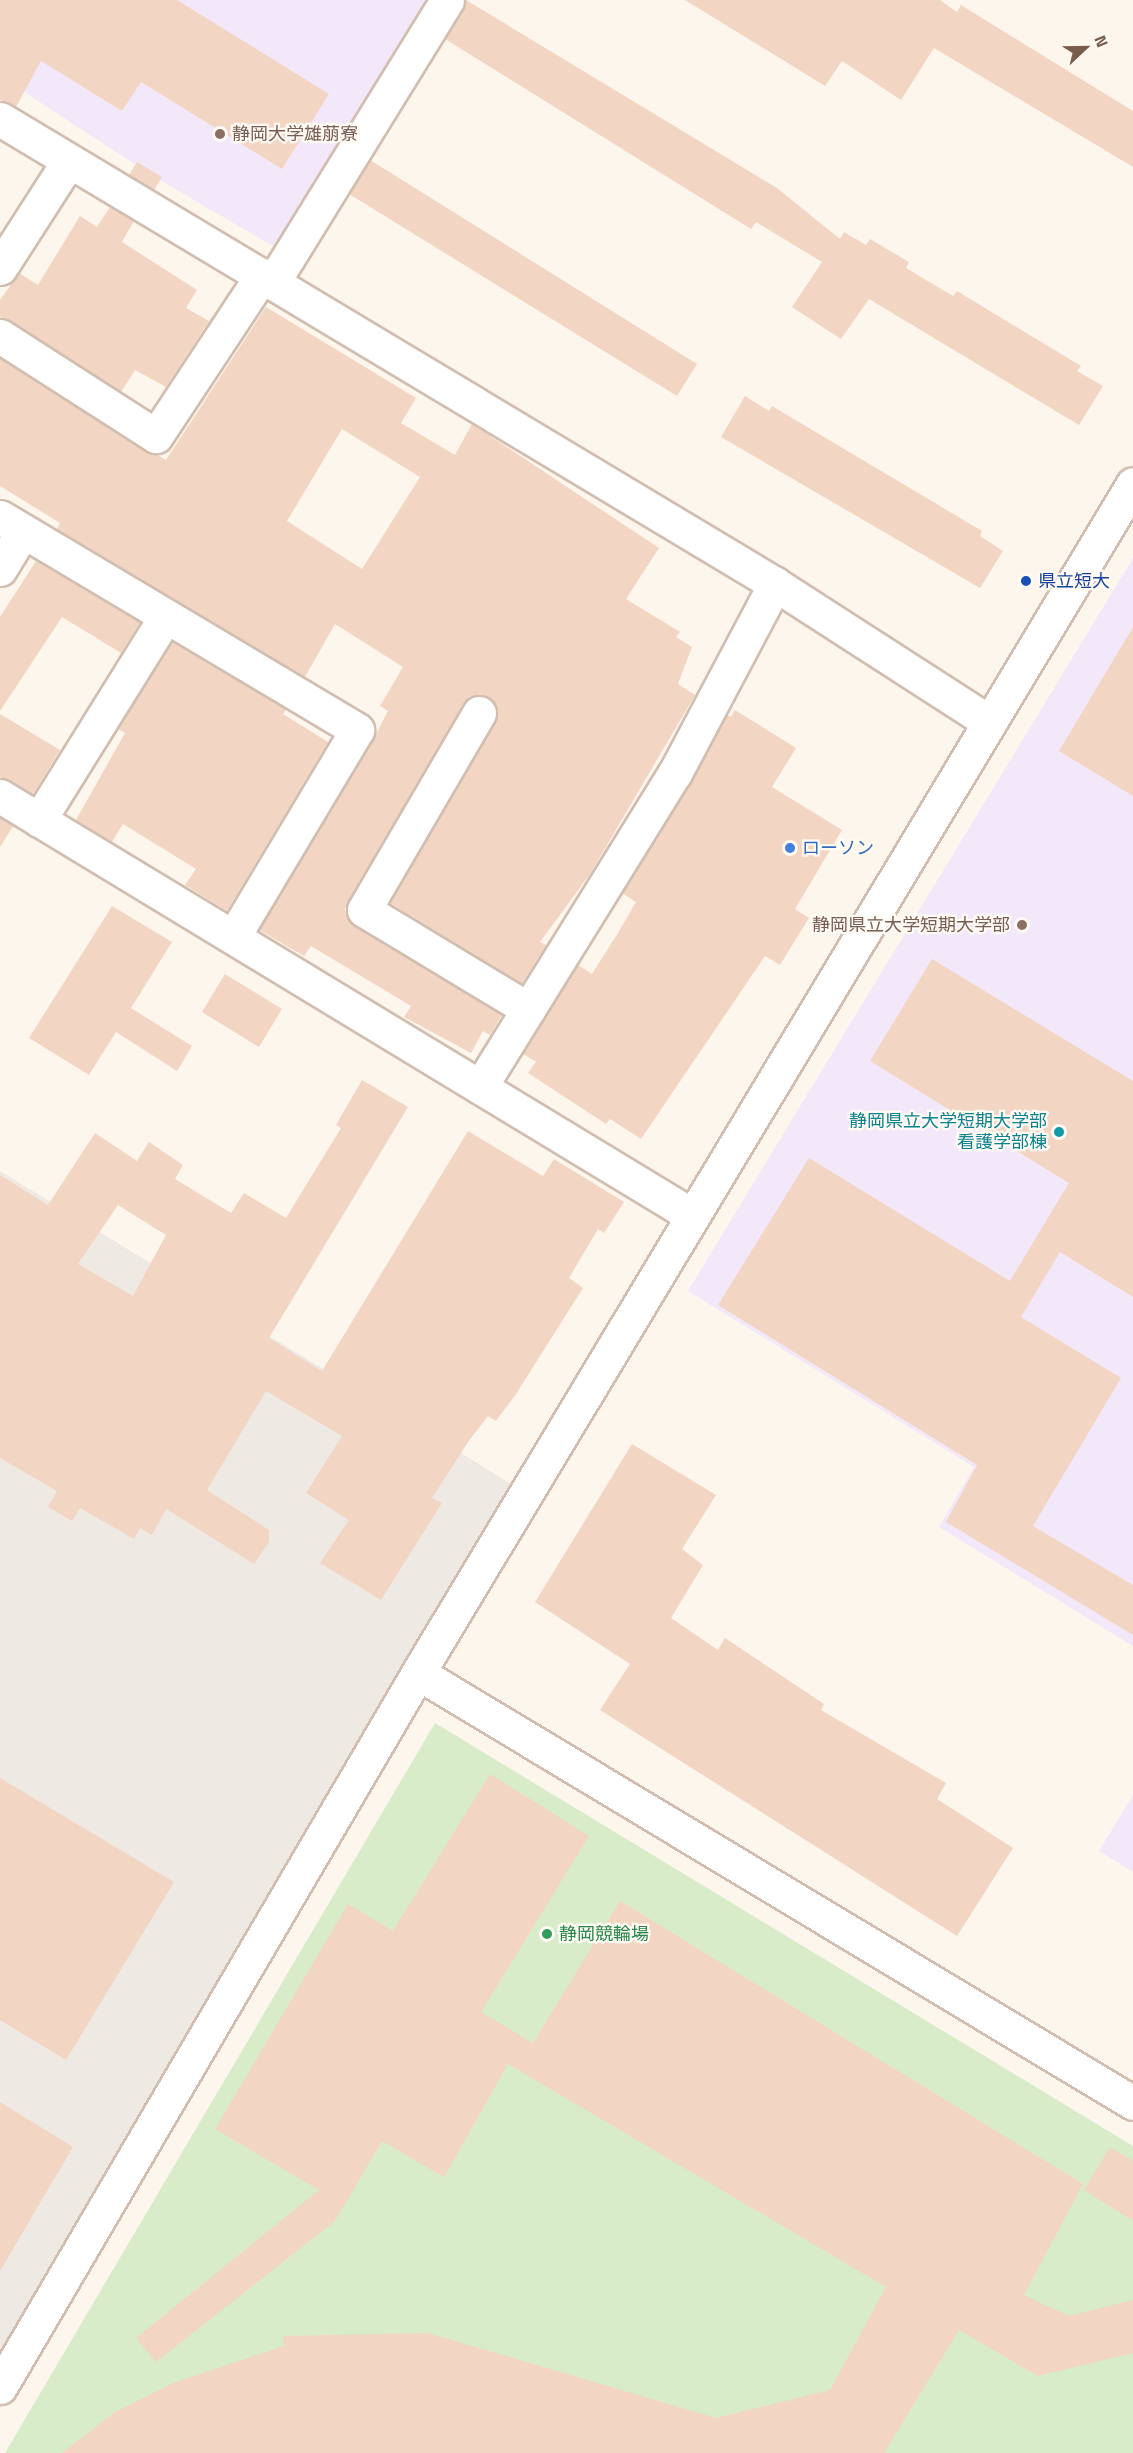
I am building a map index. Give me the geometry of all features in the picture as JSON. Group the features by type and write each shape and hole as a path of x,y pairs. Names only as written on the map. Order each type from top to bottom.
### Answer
{"street":[{"path":"0,336 156,436 268,278 447,0"},
{"path":"0,119 68,162 268,278 775,584 989,722"},
{"path":"0,268 68,162"},
{"path":"0,2387 418,1673 1133,484"},
{"path":"0,569 12,524 357,730 233,937"},
{"path":"480,1087 675,773 775,584"},
{"path":"39,820 166,616"},
{"path":"478,713 364,910 528,1009"},
{"path":"0,796 693,1216"},
{"path":"418,1673 1133,2103"}],"shaded area":[{"name":"静岡大学雄萠寮","path":"0,0 435,0 278,249 148,173 0,76"},
{"name":"静岡県立大学短期大学部","path":"1133,558 1133,1646 939,1527 974,1467 688,1291"},
{"path":"0,1171 526,1493 0,2376"},
{"path":"1133,1795 1133,1872 1099,1851"}],"green space":[{"name":"静岡競輪場","path":"435,1723 1133,2146 1133,2453 5,2453"}],"building":[{"name":"静岡大学雄萠寮","path":"0,0 177,0 329,94 282,169 141,82 122,111 41,61 16,107 0,100"},
{"path":"466,0 777,188 840,239 844,232 866,245 870,239 909,262 906,268 953,296 957,291 1081,366 1077,371 1103,386 1079,425 869,299 841,339 792,307 822,262 756,222 751,229 445,39"},
{"path":"685,0 940,0 957,12 961,5 1133,111 1133,167 934,48 901,100 842,61 825,86"},
{"path":"370,160 697,364 677,396 349,194"},
{"path":"137,162 162,177 154,190 129,175"},
{"path":"110,207 134,221 122,242 197,290 186,308 209,321 166,387 135,370 121,392 0,317 0,300 19,273 38,285 80,216 97,227"},
{"path":"266,307 416,398 401,423 455,455 472,424 659,548 626,599 680,632 676,637 692,647 678,684 695,695 590,874 540,942 546,945 522,984 390,903 495,722 496,704 488,697 470,696 463,704 348,901 345,910 354,926 502,1015 490,1035 483,1031 471,1053 404,1017 411,1006 311,946 304,956 259,930 373,740 388,711 380,706 403,667 335,624 305,677 57,529 60,523 0,486 0,358 166,460","holes":["342,429 420,477 362,569 287,521"]},
{"path":"745,396 769,411 772,406 982,531 980,536 1003,551 980,588 721,437"},
{"path":"36,561 140,622 121,653 62,617 0,711 0,617"},
{"path":"1133,627 1133,796 1059,751"},
{"path":"172,642 286,709 283,714 328,742 227,911 185,885 196,869 123,824 112,842 76,820 125,733 118,729"},
{"path":"735,710 796,748 772,787 842,830 795,909 809,918 780,965 765,956 641,1139 610,1119 606,1124 528,1073 536,1062 523,1054 578,965 592,974 618,933 636,902 622,893 727,715 731,717"},
{"path":"0,714 60,750 33,794 0,777"},
{"path":"0,818 13,826 0,847"},
{"path":"112,906 172,942 131,1008 192,1046 177,1071 116,1032 89,1075 29,1038"},
{"path":"932,959 1133,1081 1133,1297 1060,1252 1021,1317 1121,1378 1033,1526 1133,1585 1133,1635 946,1522 977,1465 718,1305 809,1158 1010,1281 1069,1183 870,1061"},
{"path":"225,974 282,1009 259,1047 202,1012"},
{"path":"362,1080 408,1107 269,1338 322,1371 468,1131 543,1176 554,1159 624,1202 604,1233 598,1229 569,1278 583,1288 516,1394 496,1421 488,1416 468,1442 432,1498 442,1503 381,1600 320,1563 349,1520 306,1493 342,1436 266,1391 207,1490 269,1530 269,1542 254,1564 166,1509 152,1535 140,1528 134,1539 80,1508 72,1521 48,1507 57,1491 0,1458 0,1175 48,1205 95,1133 137,1161 149,1142 183,1165 175,1179 231,1213 244,1193 286,1218 341,1128 336,1125","holes":["118,1205 166,1235 133,1296 78,1264"]},
{"path":"632,1444 716,1495 682,1549 703,1565 671,1618 718,1650 725,1638 824,1704 821,1710 946,1783 937,1799 1013,1848 957,1936 600,1710 630,1664 535,1602"},
{"path":"490,1774 589,1836 481,2012 533,2043 620,1901 1083,2184 1024,2295 1069,2316 1133,2300 1133,2353 1038,2376 959,2330 884,2453 62,2453 115,2412 173,2383 284,2346 283,2336 428,2333 716,2418 830,2390 886,2287 508,2064 444,2177 382,2141 335,2221 156,2362 136,2338 319,2190 215,2129 348,1904 393,1931"},
{"path":"0,1778 174,1882 66,2060 0,2020"},
{"path":"0,2102 73,2147 0,2271"},
{"path":"1110,2147 1133,2161 1133,2221 1084,2190"}],"place":[{"name":"静岡大学雄萠寮","path":"220,134"},
{"name":"県立短大","path":"1026,581"},
{"name":"ローソン","path":"790,848"},
{"name":"静岡県立大学短期大学部","path":"1022,925"},
{"name":"静岡県立大学短期大学部 看護学部棟","path":"1059,1132"},
{"name":"静岡競輪場","path":"547,1934"}]}
